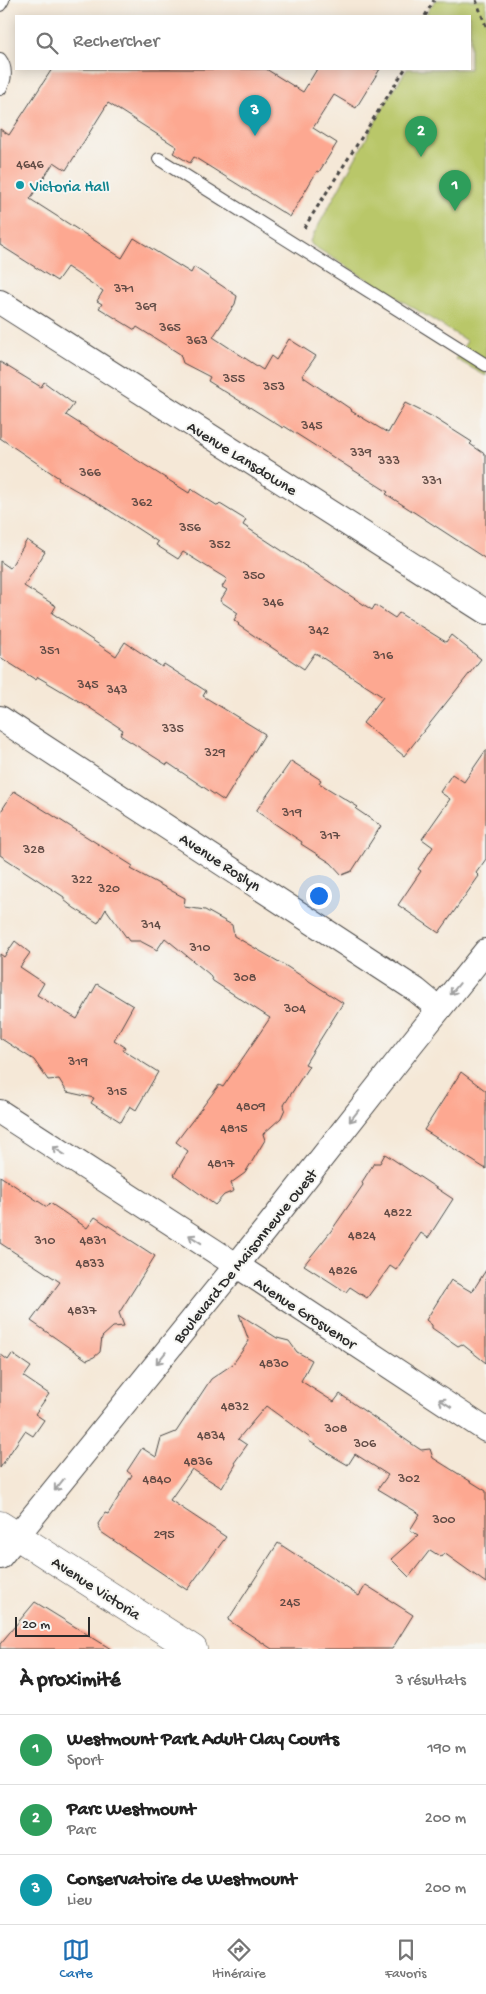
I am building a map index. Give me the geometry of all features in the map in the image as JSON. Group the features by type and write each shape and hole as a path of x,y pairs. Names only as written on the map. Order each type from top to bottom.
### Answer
{"street":[{"name":"Avenue Lansdowne","path":"0,302 486,612"},
{"name":"Avenue Roslyn","path":"0,718 416,990 439,1009"},
{"name":"Boulevard De Maisonneuve Ouest","path":"0,1558 9,1531 236,1266 486,951"},
{"name":"Avenue Grosvenor","path":"0,1112 486,1430"},
{"name":"Avenue Victoria","path":"9,1531 193,1649"}],"lane":[{"path":"0,5 3,0"},
{"path":"0,59 3,62 5,74 0,89"},
{"path":"159,160 486,365"}],"path":[{"path":"426,15 434,0"},
{"path":"476,0 486,26"},
{"path":"295,244 404,70"}],"green space":[{"path":"435,0 486,0 486,376 456,359 467,341 312,245 310,241 389,97 406,70 471,70 471,15 426,14"}],"building":[{"path":"51,70 268,70 303,92 316,70 379,70 356,108 334,95 313,128 337,143 319,172 317,171 290,217 194,157 190,163 173,153 177,147 108,103 66,170 54,162 30,199 122,258 134,238 191,273 194,267 237,296 235,304 213,337 263,370 271,356 276,360 289,339 316,356 302,376 351,411 388,433 405,403 431,416 472,442 470,444 486,455 486,559 386,494 388,492 284,426 283,428 208,381 210,377 183,363 180,354 137,327 135,330 99,308 102,304 97,301 103,291 67,267 57,281 0,245 0,129 9,135"},
{"path":"0,362 41,387 44,382 74,404 66,415 189,493 191,489 218,506 220,504 246,520 243,525 372,610 375,605 395,618 399,613 446,642 451,635 481,659 404,756 363,723 383,697 315,653 304,669 238,625 234,620 238,613 220,601 227,590 222,587 227,579 183,552 178,559 156,545 158,542 95,501 58,480 59,478 0,438"},
{"path":"27,540 45,552 24,586 56,606 52,613 116,656 125,642 162,667 164,664 206,691 203,696 265,734 224,801 168,763 167,765 120,735 123,730 87,706 38,677 36,680 0,657 0,561 10,568"},
{"path":"486,750 486,859 476,873 479,876 439,933 398,905 421,871 418,869 433,847 422,839 450,799 440,792 452,774 464,782"},
{"path":"291,761 321,780 319,783 358,807 356,809 381,826 352,871 342,875 331,863 256,811"},
{"path":"14,791 133,866 131,869 185,898 184,907 205,910 232,925 234,936 286,966 343,1003 305,1064 309,1066 284,1105 285,1109 281,1118 263,1134 265,1140 245,1173 231,1183 234,1191 224,1195 215,1205 174,1175 188,1151 176,1142 219,1085 223,1087 270,1018 213,981 209,974 165,938 157,950 140,941 129,941 106,909 98,923 74,908 64,900 64,897 0,855 0,813"},
{"path":"15,941 30,953 20,967 44,983 37,995 77,1019 97,984 133,1006 114,1040 125,1047 123,1050 158,1072 136,1110 130,1106 121,1122 91,1103 94,1098 67,1092 59,1079 48,1080 34,1060 0,1038 0,954 4,957"},
{"path":"461,1072 486,1091 486,1169 424,1130"},
{"path":"385,1154 453,1199 428,1238 421,1233 396,1270 390,1266 367,1298 350,1287 346,1292 304,1265 331,1231 363,1185 362,1182 374,1163 380,1163"},
{"path":"0,1176 47,1207 50,1203 87,1228 95,1217 155,1256 119,1313 124,1326 113,1327 102,1337 100,1352 94,1357 87,1360 31,1321 60,1282 0,1243"},
{"path":"486,1270 486,1363 462,1344 458,1346 432,1328 432,1325 426,1320 451,1280 472,1292"},
{"path":"239,1314 277,1338 289,1341 297,1352 312,1360 301,1381 334,1402 340,1394 421,1450 430,1449 433,1458 486,1491 486,1583 444,1553 441,1557 430,1550 409,1577 391,1559 418,1535 410,1530 420,1514 378,1489 388,1475 355,1454 348,1465 309,1441 310,1438 266,1406 238,1439 247,1445 234,1463 236,1464 222,1488 192,1469 170,1500 226,1537 187,1590 101,1532 98,1524 105,1513 108,1514 132,1475 127,1471 142,1448 156,1457 161,1438 176,1432 211,1379 233,1364 249,1341"},
{"path":"0,1354 8,1360 12,1354 31,1367 24,1377 49,1394 35,1414 44,1420 33,1436 25,1431 0,1468"},
{"path":"278,1543 359,1596 366,1585 413,1615 392,1649 272,1649 228,1620"},
{"path":"35,1602 111,1649 0,1649 0,1644"}],"place":[{"name":"Conservatoire de Westmount","path":"255,136"},
{"name":"Parc Westmount","path":"421,157"},
{"name":"Victoria Hall","path":"20,185"},
{"name":"Westmount Park Adult Clay Courts","path":"455,211"}]}
